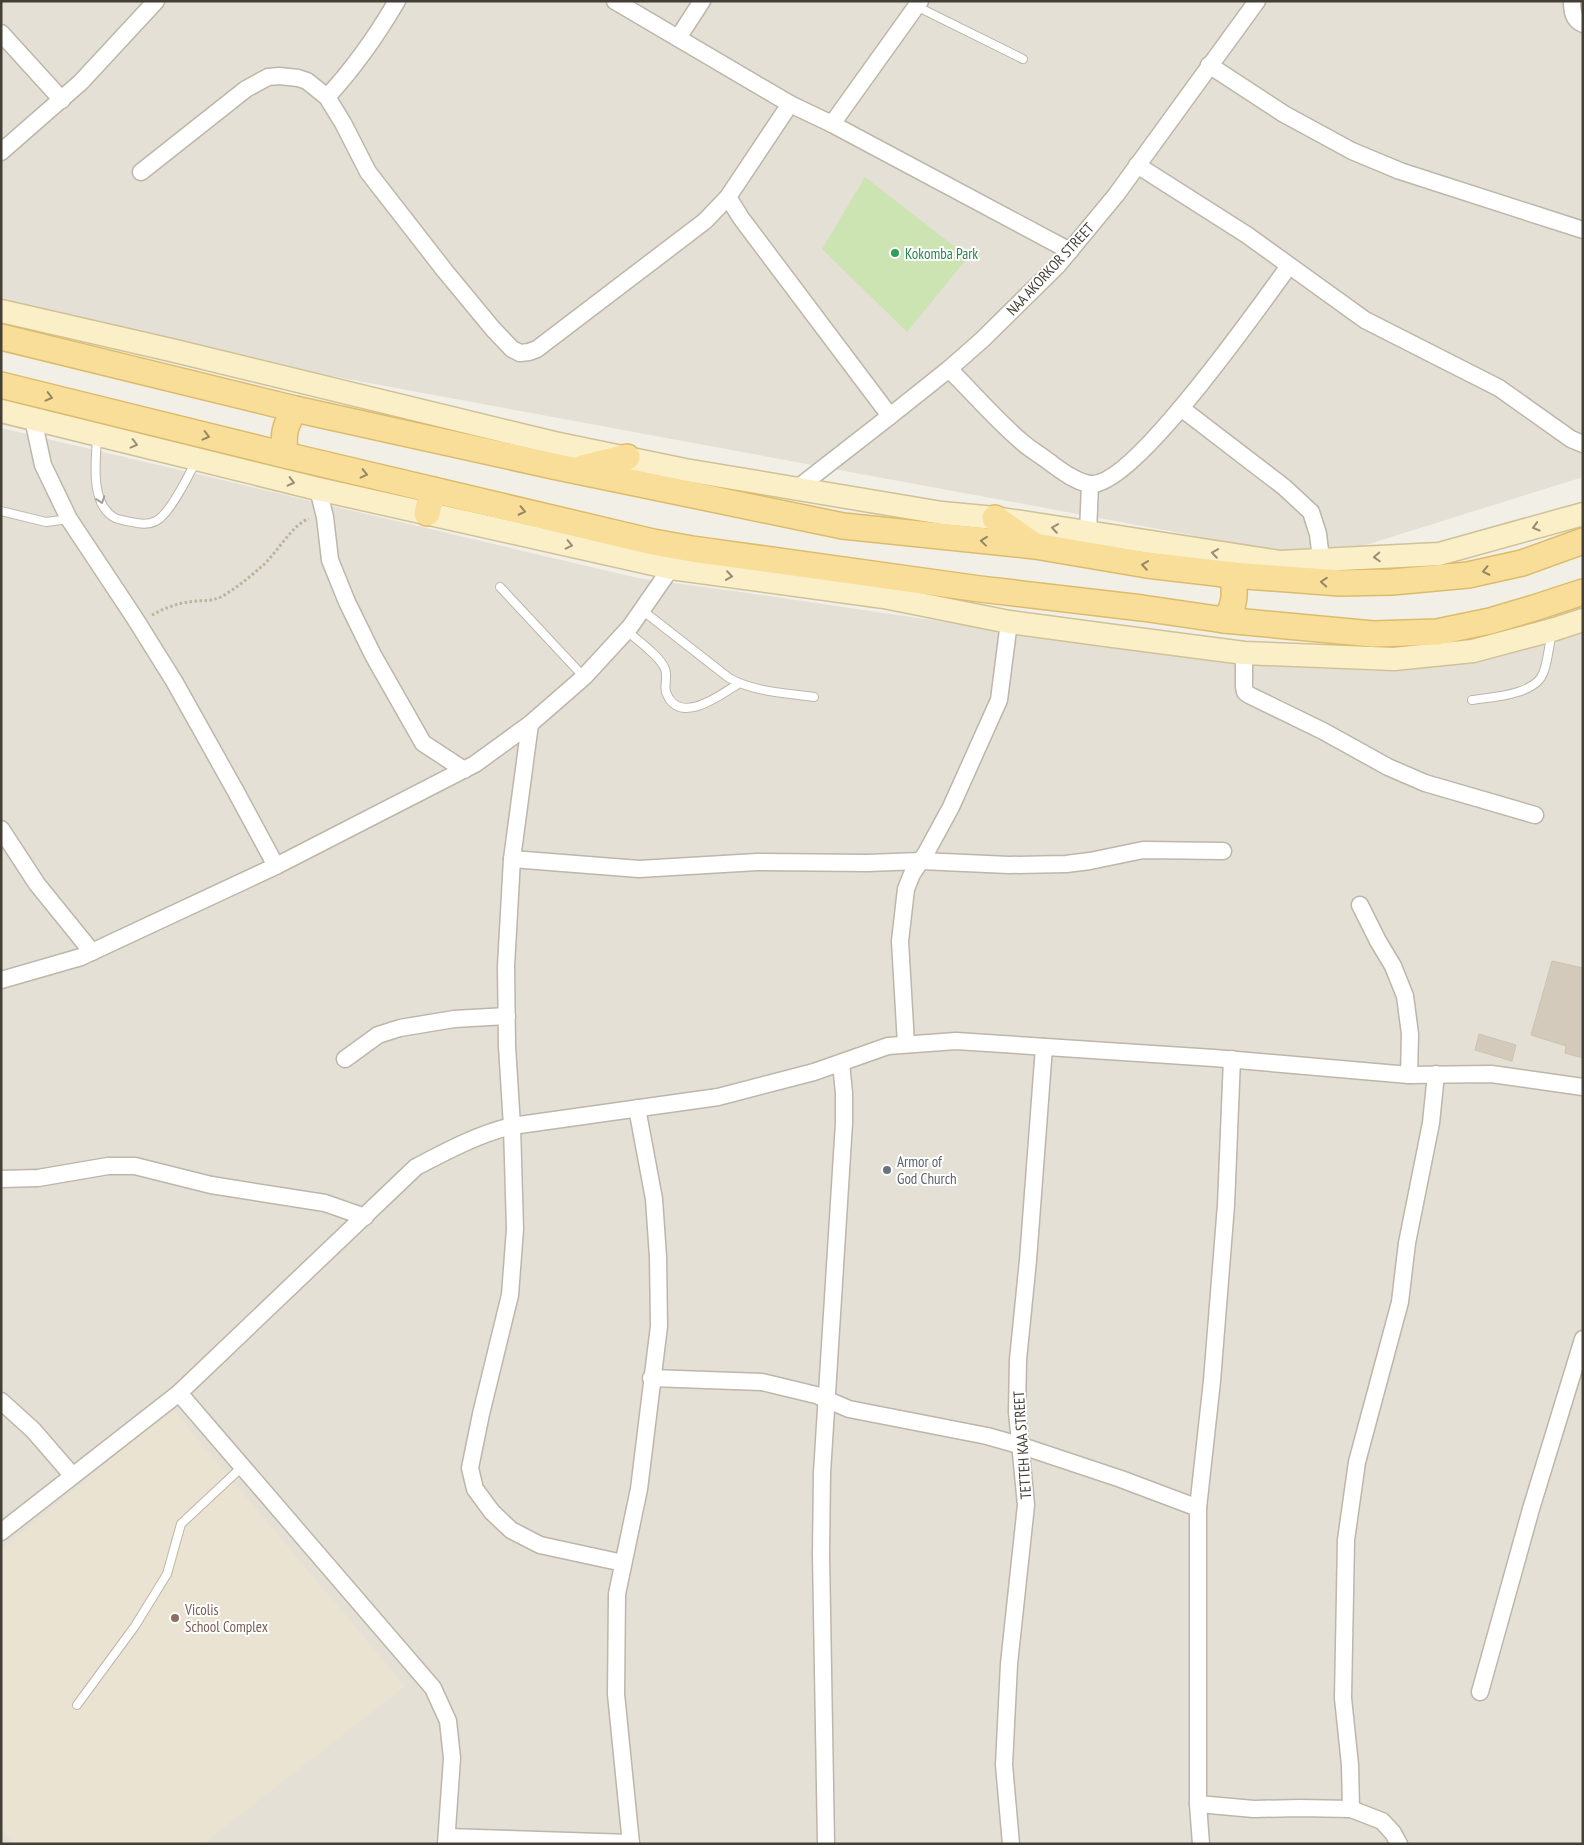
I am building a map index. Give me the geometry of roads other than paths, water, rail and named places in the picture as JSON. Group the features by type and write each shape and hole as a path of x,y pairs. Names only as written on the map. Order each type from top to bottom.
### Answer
{"main road":[{"path":"1,337 295,409 843,526 1035,546 1147,565 1233,575 1340,583 1402,581 1468,575 1522,563 1583,541"},
{"path":"1,385 285,455 430,502 692,549 980,589 1142,608 1224,620 1373,634 1437,632 1490,621 1583,592"},
{"path":"285,455 283,433 286,423 295,409"},
{"path":"577,470 627,457"},
{"path":"995,518 1035,546"},
{"path":"1224,620 1231,613 1234,602 1233,575"}],"street":[{"path":"1,152 81,82 156,1"},
{"path":"327,97 383,25 397,1"},
{"path":"615,1 790,104 832,124 1070,251"},
{"path":"678,38 702,1"},
{"path":"1572,1 1572,15 1579,23 1583,24"},
{"name":"NAA AKORKOR STREET","path":"795,490 949,369 983,339 1058,265 1116,194 1255,2"},
{"path":"832,124 918,4"},
{"path":"1,33 62,100"},
{"path":"1209,65 1284,114 1352,151 1400,171 1583,230"},
{"path":"140,172 246,89 268,77 279,76 307,81 327,97 343,123 368,172 487,322 512,349 520,353 537,348 705,221 728,197 790,104"},
{"path":"1137,164 1247,235 1365,320 1499,388 1571,438 1583,444"},
{"path":"728,197 741,218 890,416"},
{"path":"949,369 1021,441 1068,475 1090,484 1101,482 1112,477 1138,456 1180,408 1214,368 1289,266"},
{"path":"1,311 181,352 554,443 795,490 942,514 995,518 1280,562 1439,554 1583,514"},
{"path":"1180,408 1284,487 1311,512 1318,534 1322,559"},
{"path":"1,411 318,489 430,502 670,568 884,597 1009,622 1244,652 1394,659 1473,651 1583,620"},
{"path":"33,419 43,465 69,519 137,622 197,722 276,866"},
{"path":"1088,533 1090,484"},
{"path":"318,489 325,517 330,560 347,602 373,655 423,743 464,770"},
{"path":"1,980 81,957 92,952 276,866 475,764 530,724 584,677 627,631 670,568"},
{"path":"906,1044 900,941 906,889 912,874 951,807 999,700 1009,622"},
{"path":"1244,652 1244,687 1245,692 1249,695 1323,731 1388,767 1425,783 1536,815"},
{"path":"530,724 512,858 506,966 506,1016 515,1229 510,1295 470,1468 475,1489 492,1512 511,1530 540,1545 622,1563"},
{"path":"1,829 37,884 92,952"},
{"path":"512,858 639,869 757,862 867,863 921,861 1009,866 1066,864 1116,857 1143,850 1222,851"},
{"path":"1360,905 1393,966 1405,996 1410,1034 1409,1074"},
{"path":"345,1059 378,1035 400,1028 454,1019 506,1016"},
{"path":"1,1532 179,1392 416,1168 455,1147 494,1130 718,1096 814,1072 888,1046 956,1041 1409,1074 1491,1074 1583,1087"},
{"name":"TETTEH KAA STREET","path":"1012,1844 1004,1766 1009,1664 1026,1505 1017,1412 1018,1360 1028,1260 1044,1047"},
{"path":"1201,1844 1198,1804 1198,1508 1212,1381 1226,1205 1232,1060"},
{"path":"826,1844 821,1554 822,1473 828,1400 844,1113 841,1063"},
{"path":"1351,1809 1350,1765 1343,1698 1346,1540 1357,1462 1400,1302 1407,1242 1431,1123 1436,1074"},
{"path":"179,1392 433,1688 448,1721 452,1758 447,1840 631,1843 616,1694 617,1594 639,1489 659,1326 658,1257 654,1199 637,1108"},
{"path":"1,1179 38,1178 108,1166 135,1166 211,1185 324,1203 365,1217"},
{"path":"1480,1692 1531,1509 1583,1339"},
{"path":"652,1378 762,1382 816,1394 849,1409 987,1436 1019,1445 1121,1479 1198,1508"},
{"path":"1,1401 33,1430 72,1475"},
{"path":"1198,1804 1254,1809 1351,1809 1382,1821 1400,1844"}],"lane":[{"path":"918,4 1023,59"},
{"path":"97,435 95,471 102,506 112,517 142,525 157,520 166,511 184,484 197,459"},
{"path":"1,511 46,522 69,519"},
{"path":"500,587 584,677"},
{"path":"642,610 738,684 814,697"},
{"path":"1472,700 1510,694 1530,687 1544,673 1552,630"},
{"path":"627,631 660,661 665,669 665,690 671,701 681,707 695,708 709,702 738,684"},
{"path":"77,1705 135,1626 167,1574 181,1524 243,1466"}],"place":[{"name":"Kokomba Park","path":"895,253"},
{"name":"Armor of God Church","path":"887,1170"},
{"name":"Vicolis School Complex","path":"175,1618"}]}
